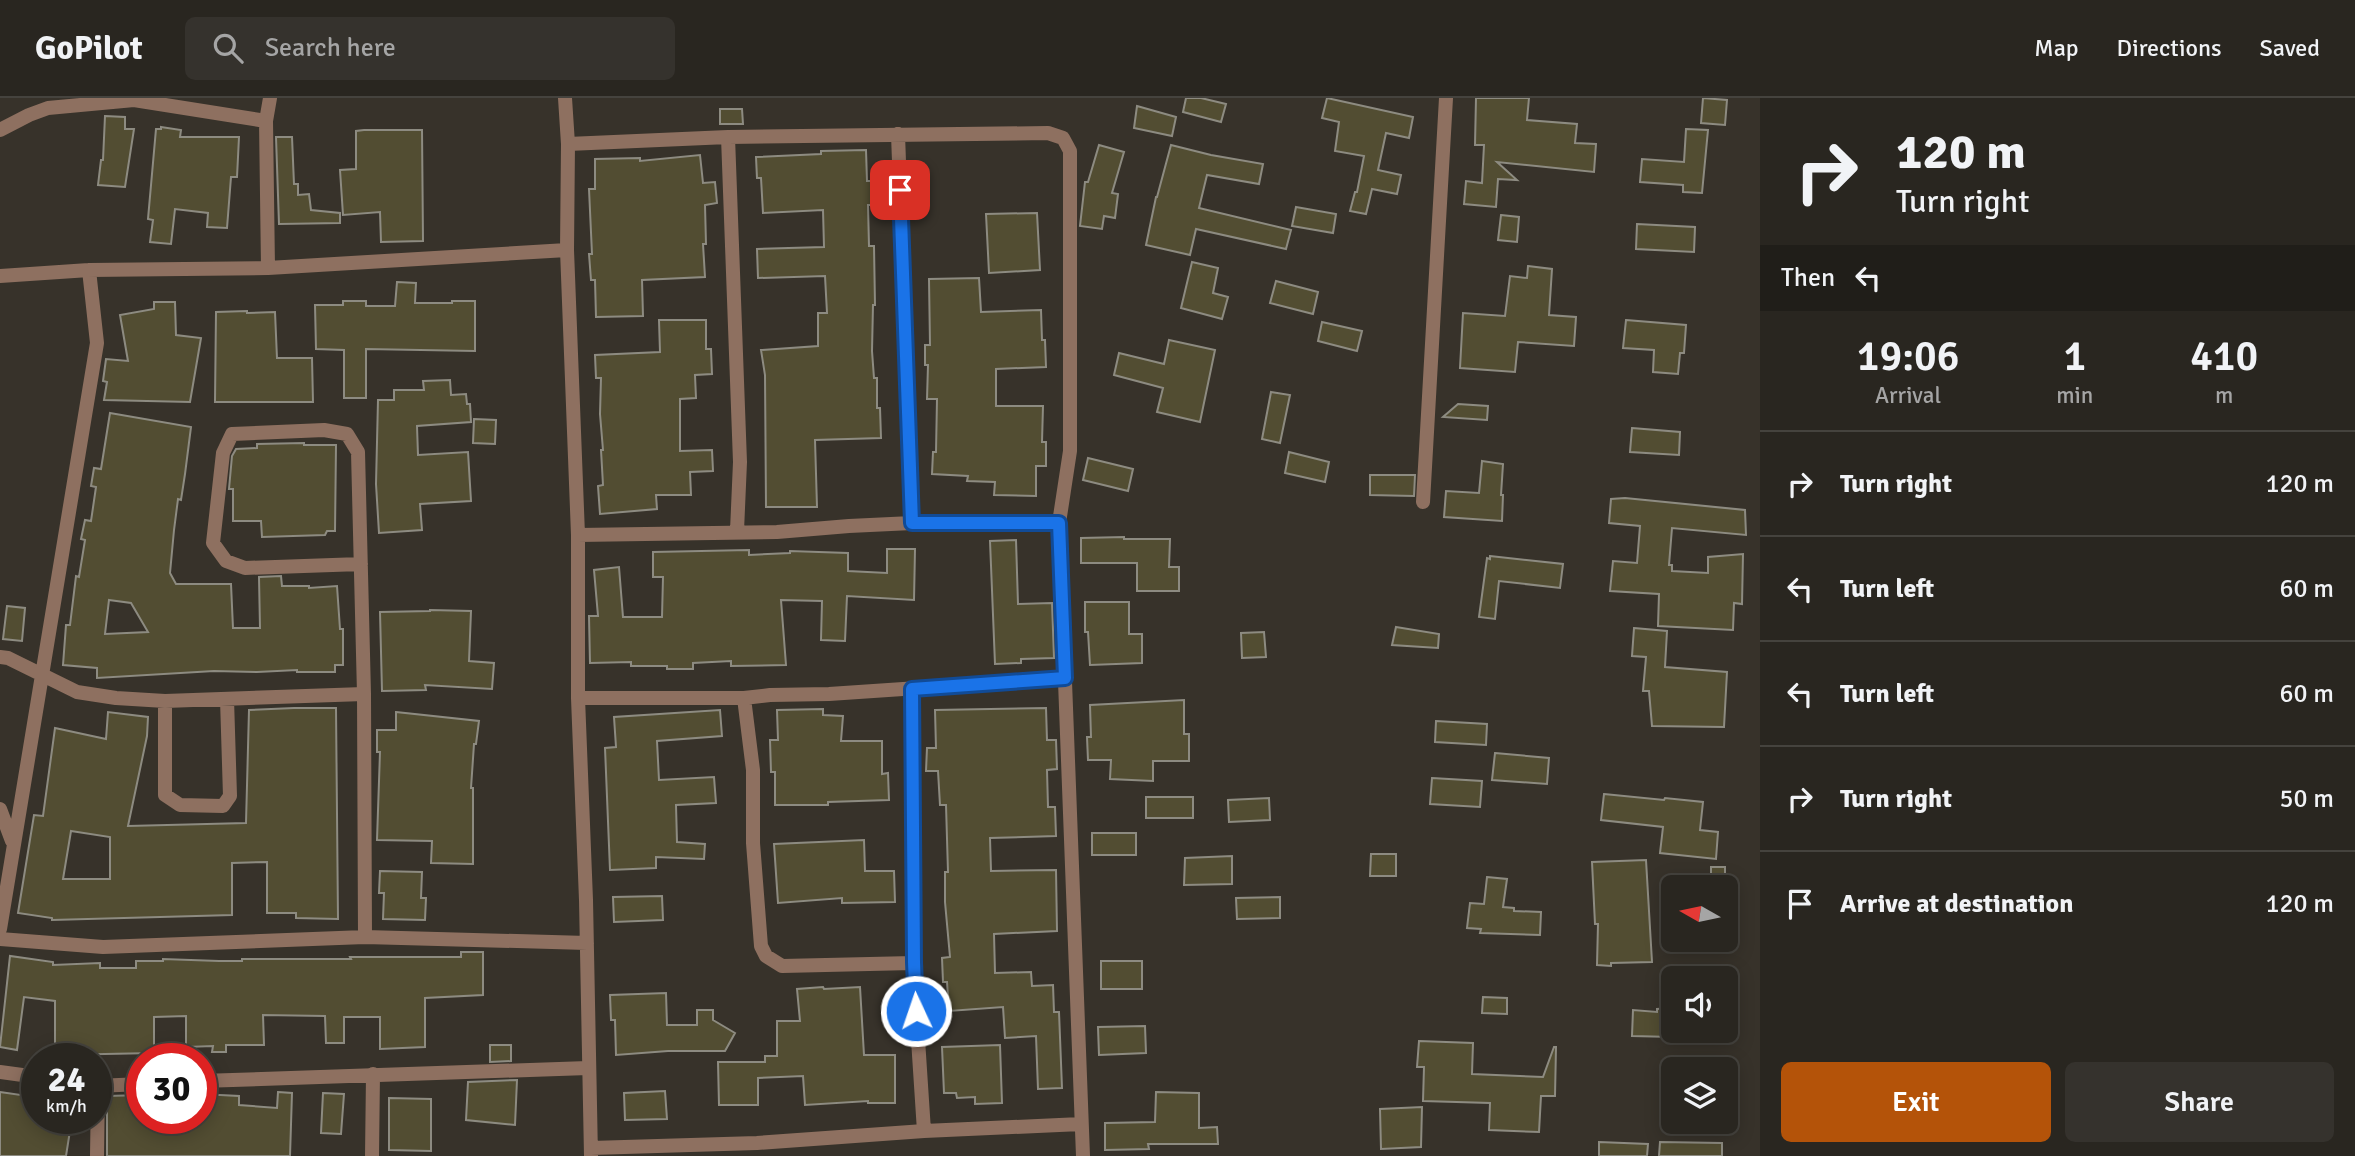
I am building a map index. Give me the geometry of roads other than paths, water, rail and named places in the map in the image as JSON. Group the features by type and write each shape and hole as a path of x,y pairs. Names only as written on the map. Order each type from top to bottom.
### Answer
{"street":[{"path":"268,268 266,121 270,98"},
{"path":"565,98 568,144 567,250 578,534 578,698 591,1152 757,1149 924,1130 1082,1125"},
{"path":"1423,502 1446,98"},
{"path":"0,130 46,103 134,99 266,121"},
{"path":"568,144 728,137 1048,133 1063,138 1070,150 1070,451 1059,523 1083,1156"},
{"path":"898,134 912,523"},
{"path":"728,137 740,462 737,531"},
{"path":"0,276 89,270 268,268 567,250"},
{"path":"0,929 97,343 89,270"},
{"path":"361,564 245,568 226,561 213,543 223,453 232,434 324,430 347,434 358,452 365,694 366,937"},
{"path":"578,534 777,532 912,523 1059,523"},
{"path":"0,657 77,692 117,698 165,701 365,694"},
{"path":"578,698 744,698 1065,678"},
{"path":"912,689 914,962 924,1130"},
{"path":"744,698 753,770 753,843 761,946 766,956 782,966 914,962"},
{"path":"165,701 165,795 180,805 223,806 230,796 227,699"},
{"path":"0,809 13,842"},
{"path":"0,939 103,947 366,937 587,943"},
{"path":"217,1080 588,1068"},
{"path":"0,1072 21,1075"},
{"path":"372,1156 373,1074"},
{"path":"97,1134 97,1156"}]}
